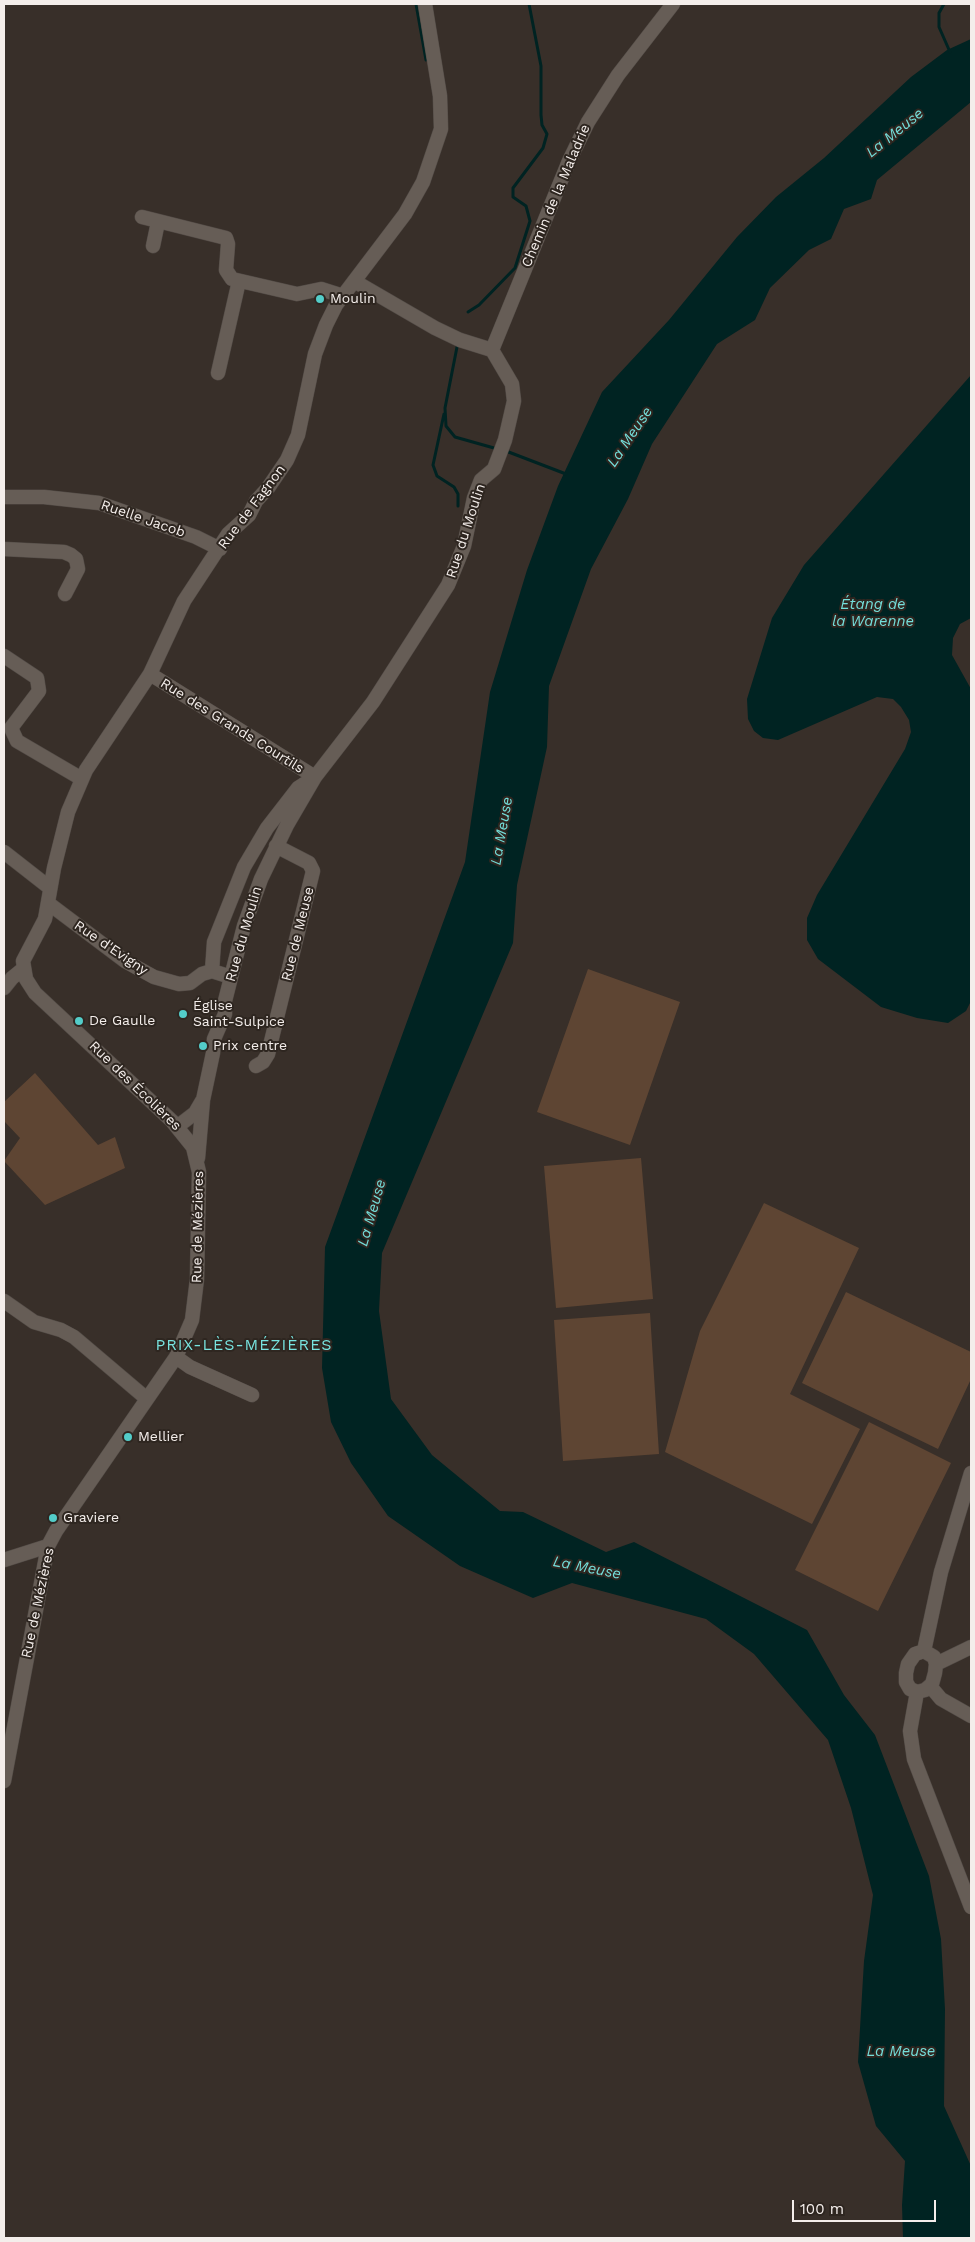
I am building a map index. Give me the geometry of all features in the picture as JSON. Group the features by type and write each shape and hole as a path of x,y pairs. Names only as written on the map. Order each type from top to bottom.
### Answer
{"street":[{"name":"Rue de Fagnon","path":"23,970 24,956 43,925 54,868 68,812 82,779 103,743 150,674 184,601 220,550 228,534 249,515 256,501 274,480 293,448 303,418 315,354 326,325 343,296 400,221 423,182 441,130 440,96 425,4"},
{"name":"Chemin de la Maladrie","path":"492,350 569,161 588,122 618,74 673,4"},
{"path":"142,217 226,238 228,244 226,270 232,279 297,294 321,289 343,296"},
{"path":"153,246 158,222"},
{"path":"218,373 239,281"},
{"path":"354,281 435,328 460,340 492,350"},
{"name":"Rue du Moulin","path":"198,1162 203,1100 213,1053 214,1039 225,1014 225,1001 251,904 276,846 315,777 373,702 448,585 464,546 474,498 481,480 494,469 505,440 514,401 512,384 492,350"},
{"name":"Ruelle Jacob","path":"4,497 44,497 99,503 196,537 220,550"},
{"path":"4,549 64,552 71,555 76,559 78,569 66,594"},
{"path":"4,656 37,678 39,691 11,728 17,741 82,779"},
{"name":"Rue des Grands Courtils","path":"150,674 315,777"},
{"name":"Rue du Moulin","path":"212,971 214,942 244,866 267,828 298,788 315,777"},
{"name":"Rue de Meuse","path":"256,1066 263,1062 268,1054 313,871 310,863 276,846"},
{"path":"4,852 50,888"},
{"path":"17,861 38,867 54,868"},
{"name":"Rue d'Evigny","path":"48,903 139,969 163,981 179,984 190,983 202,974 212,971"},
{"path":"4,988 12,978 23,970"},
{"name":"Rue des Écolières","path":"23,970 26,979 35,992 183,1132"},
{"path":"212,971 231,977"},
{"name":"Rue du Moulin","path":"183,1132 203,1100"},
{"path":"183,1132 201,1118"},
{"name":"Rue de Mézières","path":"4,1781 10,1710 48,1546 56,1531 176,1357 188,1331 196,1302 198,1162 183,1132"},
{"path":"4,1301 34,1322 61,1330 74,1338 147,1398"},
{"path":"176,1357 190,1367 252,1395"},
{"path":"924,1651 941,1572 971,1473"},
{"path":"4,1560 48,1546"},
{"path":"936,1664 971,1646"},
{"path":"924,1651 934,1657 936,1664 930,1686 925,1690 917,1692 910,1688 906,1682 906,1673 908,1664 915,1654 924,1651"},
{"path":"930,1686 941,1699 971,1716"},
{"path":"917,1692 910,1731 914,1760 971,1907"}],"shaded area":[{"path":"588,969 680,1002 630,1145 537,1112"},
{"path":"35,1073 98,1145 115,1137 125,1168 45,1205 4,1161 20,1138 4,1121 4,1102"},
{"path":"641,1158 653,1299 556,1308 544,1166"},
{"path":"764,1203 859,1248 790,1394 860,1429 812,1524 665,1452 700,1331"},
{"path":"846,1292 971,1352 971,1379 938,1449 802,1383"},
{"path":"650,1313 659,1454 563,1461 554,1320"},
{"path":"869,1422 951,1463 878,1611 795,1570"}],"water":[{"name":"La Meuse","path":"971,39 971,102 877,180 871,199 844,209 831,239 809,250 770,288 755,320 717,344 652,444 628,499 591,569 549,686 547,747 517,885 513,943 382,1253 379,1311 391,1399 432,1455 500,1511 523,1512 606,1552 634,1542 807,1630 844,1695 875,1735 929,1876 941,1939 945,2009 944,2106 971,2166 971,2238 903,2238 902,2205 905,2161 876,2126 858,2062 864,1961 873,1895 851,1808 828,1740 754,1654 706,1619 572,1583 533,1598 460,1566 388,1516 351,1463 331,1422 322,1368 325,1247 465,862 490,692 527,570 558,486 602,392 669,320 737,237 776,197 824,158 911,77 947,50"},
{"name":"Étang de la Warenne","path":"971,375 971,618 960,624 953,638 952,655 971,689 971,1001 966,1011 948,1023 917,1018 881,1007 818,959 807,940 807,918 817,895 905,749 911,732 909,720 901,707 893,699 877,697 778,740 763,738 754,731 748,719 747,699 772,618 804,565"}],"waterway":[{"path":"416,4 426,60"},
{"path":"468,312 479,305 515,268 530,221 526,206 513,197 513,188 543,148 547,134 542,125 541,66 529,4"},
{"path":"944,4 939,13 939,27 950,52"},
{"path":"457,347 445,408 446,426 455,437 494,448"},
{"path":"444,414 433,465 437,476 454,487 458,494 458,506"},
{"path":"506,451 566,474"}],"place":[{"name":"Moulin","path":"320,299"},
{"name":"Église Saint-Sulpice","path":"183,1014"},
{"name":"De Gaulle","path":"79,1021"},
{"name":"Prix centre","path":"203,1046"},
{"name":"Mellier","path":"128,1437"},
{"name":"Graviere","path":"53,1518"}],"district":[{"name":"PRIX-LÈS-MÉZIÈRES","path":"244,1345"}]}
